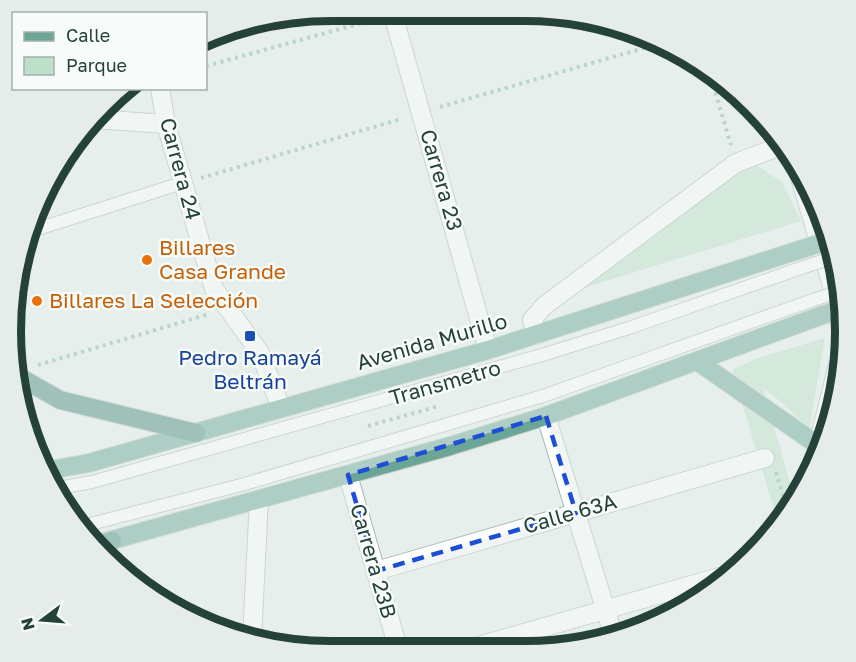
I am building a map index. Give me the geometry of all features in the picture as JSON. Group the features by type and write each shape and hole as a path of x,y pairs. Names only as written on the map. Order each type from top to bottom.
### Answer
{"highway":[{"path":"25,380 60,400 196,433"}],"main road":[{"name":"Avenida Murillo","path":"54,469 89,463 196,433 802,258 822,244"},
{"path":"106,543 546,416 697,361 816,308 834,309"},
{"path":"697,361 813,445"}],"street":[{"name":"Carrera 23","path":"396,21 488,350"},
{"name":"Carrera 24","path":"160,90 166,124 214,289 260,353 281,408"},
{"path":"105,120 166,124"},
{"path":"536,335 532,320 544,306 736,163 775,148"},
{"path":"809,207 830,280"},
{"path":"546,416 611,628"},
{"name":"Calle 63A","path":"376,571 576,513 770,462"},
{"name":"Carrera 23B","path":"348,475 396,641"},
{"path":"252,630 259,499"},
{"path":"496,641 710,580"}],"lane":[{"path":"38,229 182,183"},
{"name":"Transmetro","path":"64,487 92,482 433,387 629,328 802,258 826,258"},
{"name":"Transmetro","path":"89,524 241,485 543,396 816,308 833,297"}],"path":[{"path":"207,66 362,21"},
{"path":"713,84 736,163"},
{"path":"37,365 227,309"},
{"path":"368,426 439,406"},
{"path":"770,462 784,501"}],"highlighted area":[{"path":"546,416 576,513 376,571 348,475"}],"green space":[{"path":"756,165 782,182 801,221 576,290 745,168"},
{"path":"825,338 809,430 784,404 763,388 792,488 775,514 732,370 755,359"}],"place":[{"name":"Billares Casa Grande","path":"147,260"},
{"name":"Billares La Selección","path":"37,301"},
{"name":"Pedro Ramayá Beltrán","path":"250,336"}]}
